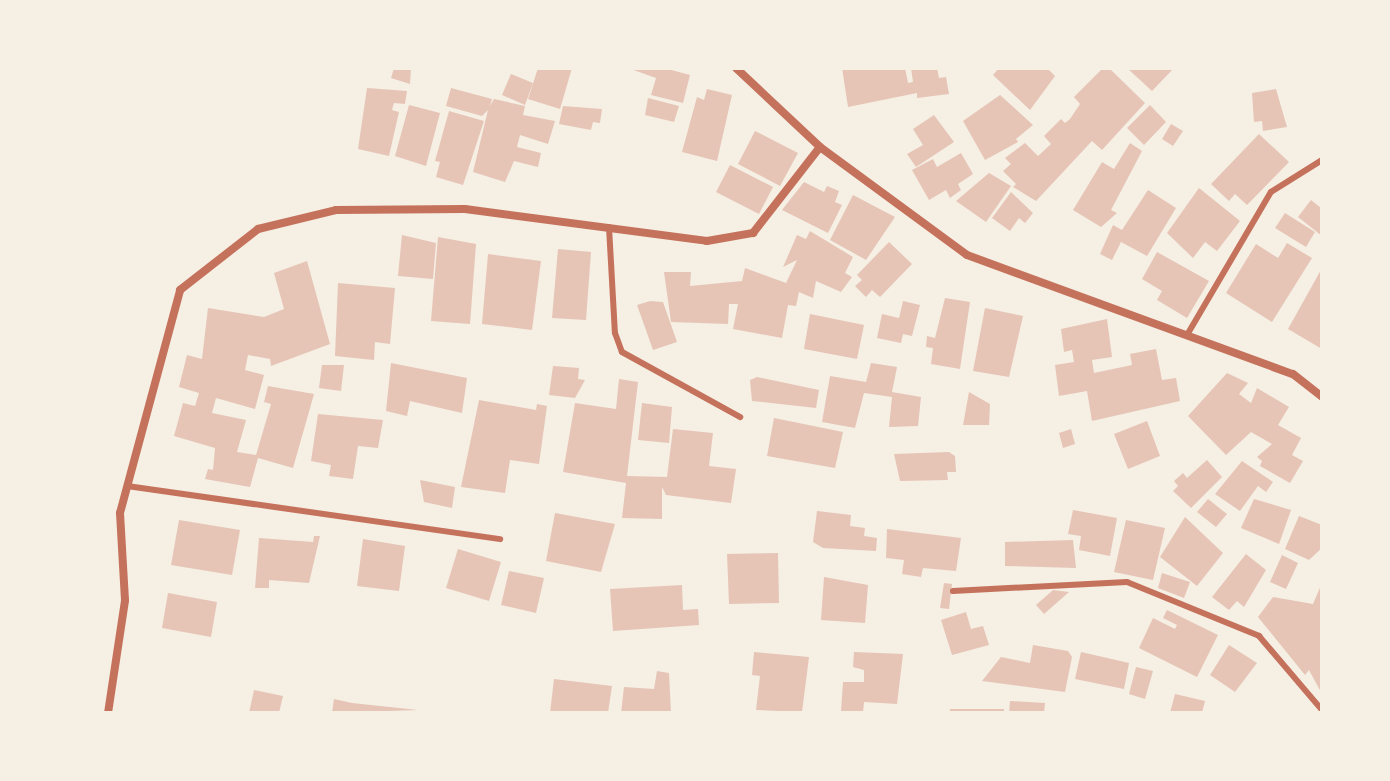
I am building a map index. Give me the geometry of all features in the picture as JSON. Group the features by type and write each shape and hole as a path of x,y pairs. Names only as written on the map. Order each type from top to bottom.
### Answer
{"street":[{"path":"736,68 820,147 967,255 1293,374 1322,397"},
{"path":"108,713 125,600 120,513 180,290 258,229 350,209 465,209 707,241 753,233 820,147"}],"lane":[{"path":"1187,335 1271,192 1322,160"},
{"path":"609,227 615,333 622,352 740,417"},
{"path":"127,486 500,539"},
{"path":"953,591 1127,582 1259,636 1322,710"}],"building":[{"path":"394,68 411,68 410,84 391,78"},
{"path":"538,68 572,68 560,109 528,99"},
{"path":"628,68 664,68 690,75 683,103 651,95 656,78"},
{"path":"842,68 905,68 908,83 913,82 911,68 937,68 939,78 946,77 949,94 917,98 917,93 848,107"},
{"path":"999,68 1047,68 1055,76 1030,110 993,75"},
{"path":"1103,68 1109,68 1145,103 1102,150 1092,141 1036,201 1013,187 1016,184 1003,171 1011,164 1005,158 1025,143 1038,156 1051,144 1044,136 1061,119 1065,123 1070,119 1080,104 1074,97"},
{"path":"1127,68 1174,68 1152,91"},
{"path":"511,74 533,83 525,105 502,95"},
{"path":"367,88 407,91 405,104 394,103 392,110 399,112 389,156 358,149"},
{"path":"451,88 492,99 490,106 494,99 525,106 523,115 555,121 548,144 520,135 517,147 541,153 538,167 514,161 505,182 473,172 488,110 482,116 446,106"},
{"path":"707,89 732,95 717,161 682,152 697,97 704,100"},
{"path":"1276,89 1287,127 1263,131 1262,121 1254,122 1252,93"},
{"path":"1000,95 1033,125 1016,139 1018,142 985,160 963,121"},
{"path":"648,98 679,106 674,122 645,115"},
{"path":"409,105 440,113 426,166 395,156"},
{"path":"1150,105 1166,122 1144,145 1127,128"},
{"path":"563,106 602,109 600,123 593,122 591,130 559,124"},
{"path":"449,111 484,121 463,185 436,177 440,162 435,161"},
{"path":"934,115 954,142 916,167 907,154 923,145 913,129"},
{"path":"1171,124 1183,131 1173,146 1162,139"},
{"path":"755,131 798,153 780,186 738,164"},
{"path":"1259,134 1289,162 1247,205 1235,194 1229,201 1211,184"},
{"path":"1130,143 1142,151 1111,210 1117,213 1101,227 1073,210 1102,162 1114,169"},
{"path":"961,153 973,174 958,184 961,190 950,198 946,190 929,200 912,170 933,159 937,167"},
{"path":"730,165 773,187 759,214 716,192"},
{"path":"989,173 1011,186 986,222 956,201"},
{"path":"804,182 824,192 827,186 839,191 835,202 842,205 828,233 782,210"},
{"path":"1199,188 1240,221 1217,251 1205,242 1193,258 1167,233"},
{"path":"1148,190 1176,208 1147,256 1121,242 1112,260 1100,254 1113,225 1122,230"},
{"path":"1011,192 1033,213 1025,223 1019,218 1010,231 992,218"},
{"path":"853,195 895,217 866,260 830,240"},
{"path":"1311,200 1321,208 1322,236 1298,217"},
{"path":"1285,213 1315,232 1306,247 1275,228"},
{"path":"810,231 853,257 845,273 852,277 841,292 816,281 813,298 799,292 796,306 788,305 782,338 733,329 738,304 729,304 728,324 671,322 664,272 691,272 690,286 742,281 745,268 786,283 797,260 783,267 797,235 806,239"},
{"path":"402,235 436,243 433,279 398,276"},
{"path":"438,237 476,244 470,324 431,321"},
{"path":"889,242 912,264 880,297 872,290 866,297 855,286 862,280 857,275"},
{"path":"1287,243 1312,258 1272,322 1226,293 1256,244 1278,258"},
{"path":"558,249 591,252 586,320 552,318"},
{"path":"1157,252 1209,281 1187,318 1157,300 1162,291 1142,279"},
{"path":"488,254 541,261 532,330 482,324"},
{"path":"307,261 330,344 271,366 270,359 248,355 245,370 264,375 255,409 216,398 212,413 246,420 237,452 256,455 271,404 264,402 268,386 314,394 293,468 258,458 250,487 205,479 208,469 213,470 215,448 174,436 183,403 195,406 199,393 179,387 187,355 202,359 208,308 264,317 284,309 274,273"},
{"path":"1322,268 1322,349 1288,329"},
{"path":"338,283 395,288 390,344 375,342 374,360 335,356"},
{"path":"945,298 970,302 960,369 931,364 933,348 926,347 927,336 935,338"},
{"path":"650,301 663,302 677,342 653,350 637,305"},
{"path":"903,301 920,305 912,336 903,334 901,343 877,338 882,314 899,318"},
{"path":"985,308 1023,316 1009,377 973,371"},
{"path":"810,314 864,325 857,359 804,349"},
{"path":"1107,319 1112,357 1092,360 1094,373 1132,365 1130,354 1156,349 1162,380 1176,378 1180,401 1092,421 1087,391 1059,396 1055,365 1074,362 1072,350 1064,352 1061,329"},
{"path":"391,363 467,378 462,413 410,401 407,416 386,411"},
{"path":"871,363 897,367 892,392 921,397 918,426 889,427 892,397 864,393 855,428 822,422 830,376 866,382"},
{"path":"322,365 344,365 341,391 319,388"},
{"path":"553,366 579,368 578,379 585,380 575,398 549,395"},
{"path":"1227,373 1248,383 1239,394 1251,403 1257,388 1289,407 1278,425 1301,438 1292,455 1303,461 1290,483 1260,466 1262,461 1257,457 1272,444 1251,432 1226,455 1188,416"},
{"path":"757,377 819,390 816,408 752,401 750,380"},
{"path":"619,379 638,382 627,476 667,477 673,429 713,433 709,466 736,469 731,503 666,495 662,487 662,519 622,518 626,483 563,472 575,403 616,409"},
{"path":"969,392 990,404 989,425 963,425"},
{"path":"479,400 536,410 537,404 547,406 539,464 510,460 505,493 461,487"},
{"path":"642,403 672,407 669,443 638,440"},
{"path":"318,414 383,420 378,448 358,446 353,479 329,476 331,465 311,461"},
{"path":"774,418 843,432 835,468 767,456"},
{"path":"1147,421 1160,456 1128,469 1114,434"},
{"path":"1071,429 1075,444 1063,448 1059,433"},
{"path":"949,452 955,456 956,472 947,472 948,480 900,481 894,454"},
{"path":"1207,460 1222,477 1191,508 1173,491 1178,486 1174,481 1183,473 1187,478"},
{"path":"1242,461 1273,482 1266,492 1258,486 1240,511 1215,494"},
{"path":"420,480 455,487 452,508 424,502"},
{"path":"1208,499 1227,514 1216,527 1197,512"},
{"path":"1254,499 1291,510 1279,544 1241,528"},
{"path":"1073,510 1117,518 1110,556 1079,550 1081,536 1068,534"},
{"path":"817,511 851,515 850,526 865,528 864,536 877,538 876,551 823,548 813,542"},
{"path":"555,513 615,524 601,572 546,561"},
{"path":"1299,516 1322,525 1322,548 1309,560 1285,549"},
{"path":"1185,517 1223,553 1197,586 1160,557"},
{"path":"179,520 240,530 232,575 171,565"},
{"path":"1126,520 1165,528 1153,580 1114,572"},
{"path":"887,529 961,538 956,571 923,568 921,577 902,574 904,560 886,558"},
{"path":"314,536 320,536 309,583 269,580 269,588 255,588 259,538 313,542"},
{"path":"363,539 405,546 399,591 357,586"},
{"path":"1073,540 1076,568 1005,566 1005,542"},
{"path":"458,549 501,562 489,601 446,588"},
{"path":"778,553 779,603 729,604 727,554"},
{"path":"1246,554 1266,570 1244,607 1237,601 1229,610 1212,597"},
{"path":"1282,555 1298,563 1286,589 1270,582"},
{"path":"509,571 544,578 536,613 501,605"},
{"path":"1162,573 1190,582 1184,598 1158,588"},
{"path":"824,577 868,585 865,623 821,620"},
{"path":"944,583 952,584 949,609 940,608"},
{"path":"1322,583 1322,694 1309,670 1305,675 1258,617 1273,597 1313,604"},
{"path":"682,585 683,610 698,609 699,625 613,631 610,589"},
{"path":"1053,590 1069,592 1044,614 1036,605"},
{"path":"168,593 217,602 211,637 162,628"},
{"path":"1167,610 1218,635 1197,677 1139,648 1153,618 1175,629 1177,625 1163,618"},
{"path":"966,612 971,629 983,626 989,645 952,655 941,620"},
{"path":"1033,645 1068,651 1072,657 1065,692 982,681 1001,657 1030,663"},
{"path":"1229,645 1257,663 1235,692 1210,675"},
{"path":"754,652 809,657 802,712 756,710 760,676 752,675"},
{"path":"854,652 903,654 897,704 864,702 863,713 841,711 843,682 864,682 864,670 853,667"},
{"path":"1081,652 1129,663 1124,689 1075,679"},
{"path":"1136,667 1153,671 1145,699 1129,694"},
{"path":"657,671 669,673 671,713 621,713 624,687 654,689"},
{"path":"554,679 612,686 608,713 550,713"},
{"path":"254,690 283,696 279,713 249,713"},
{"path":"1175,694 1205,701 1202,713 1170,713"},
{"path":"334,699 352,703 418,710 332,713"},
{"path":"1010,701 1045,703 1044,713 1009,713"},
{"path":"950,709 1004,709 1004,713 950,713"}]}
